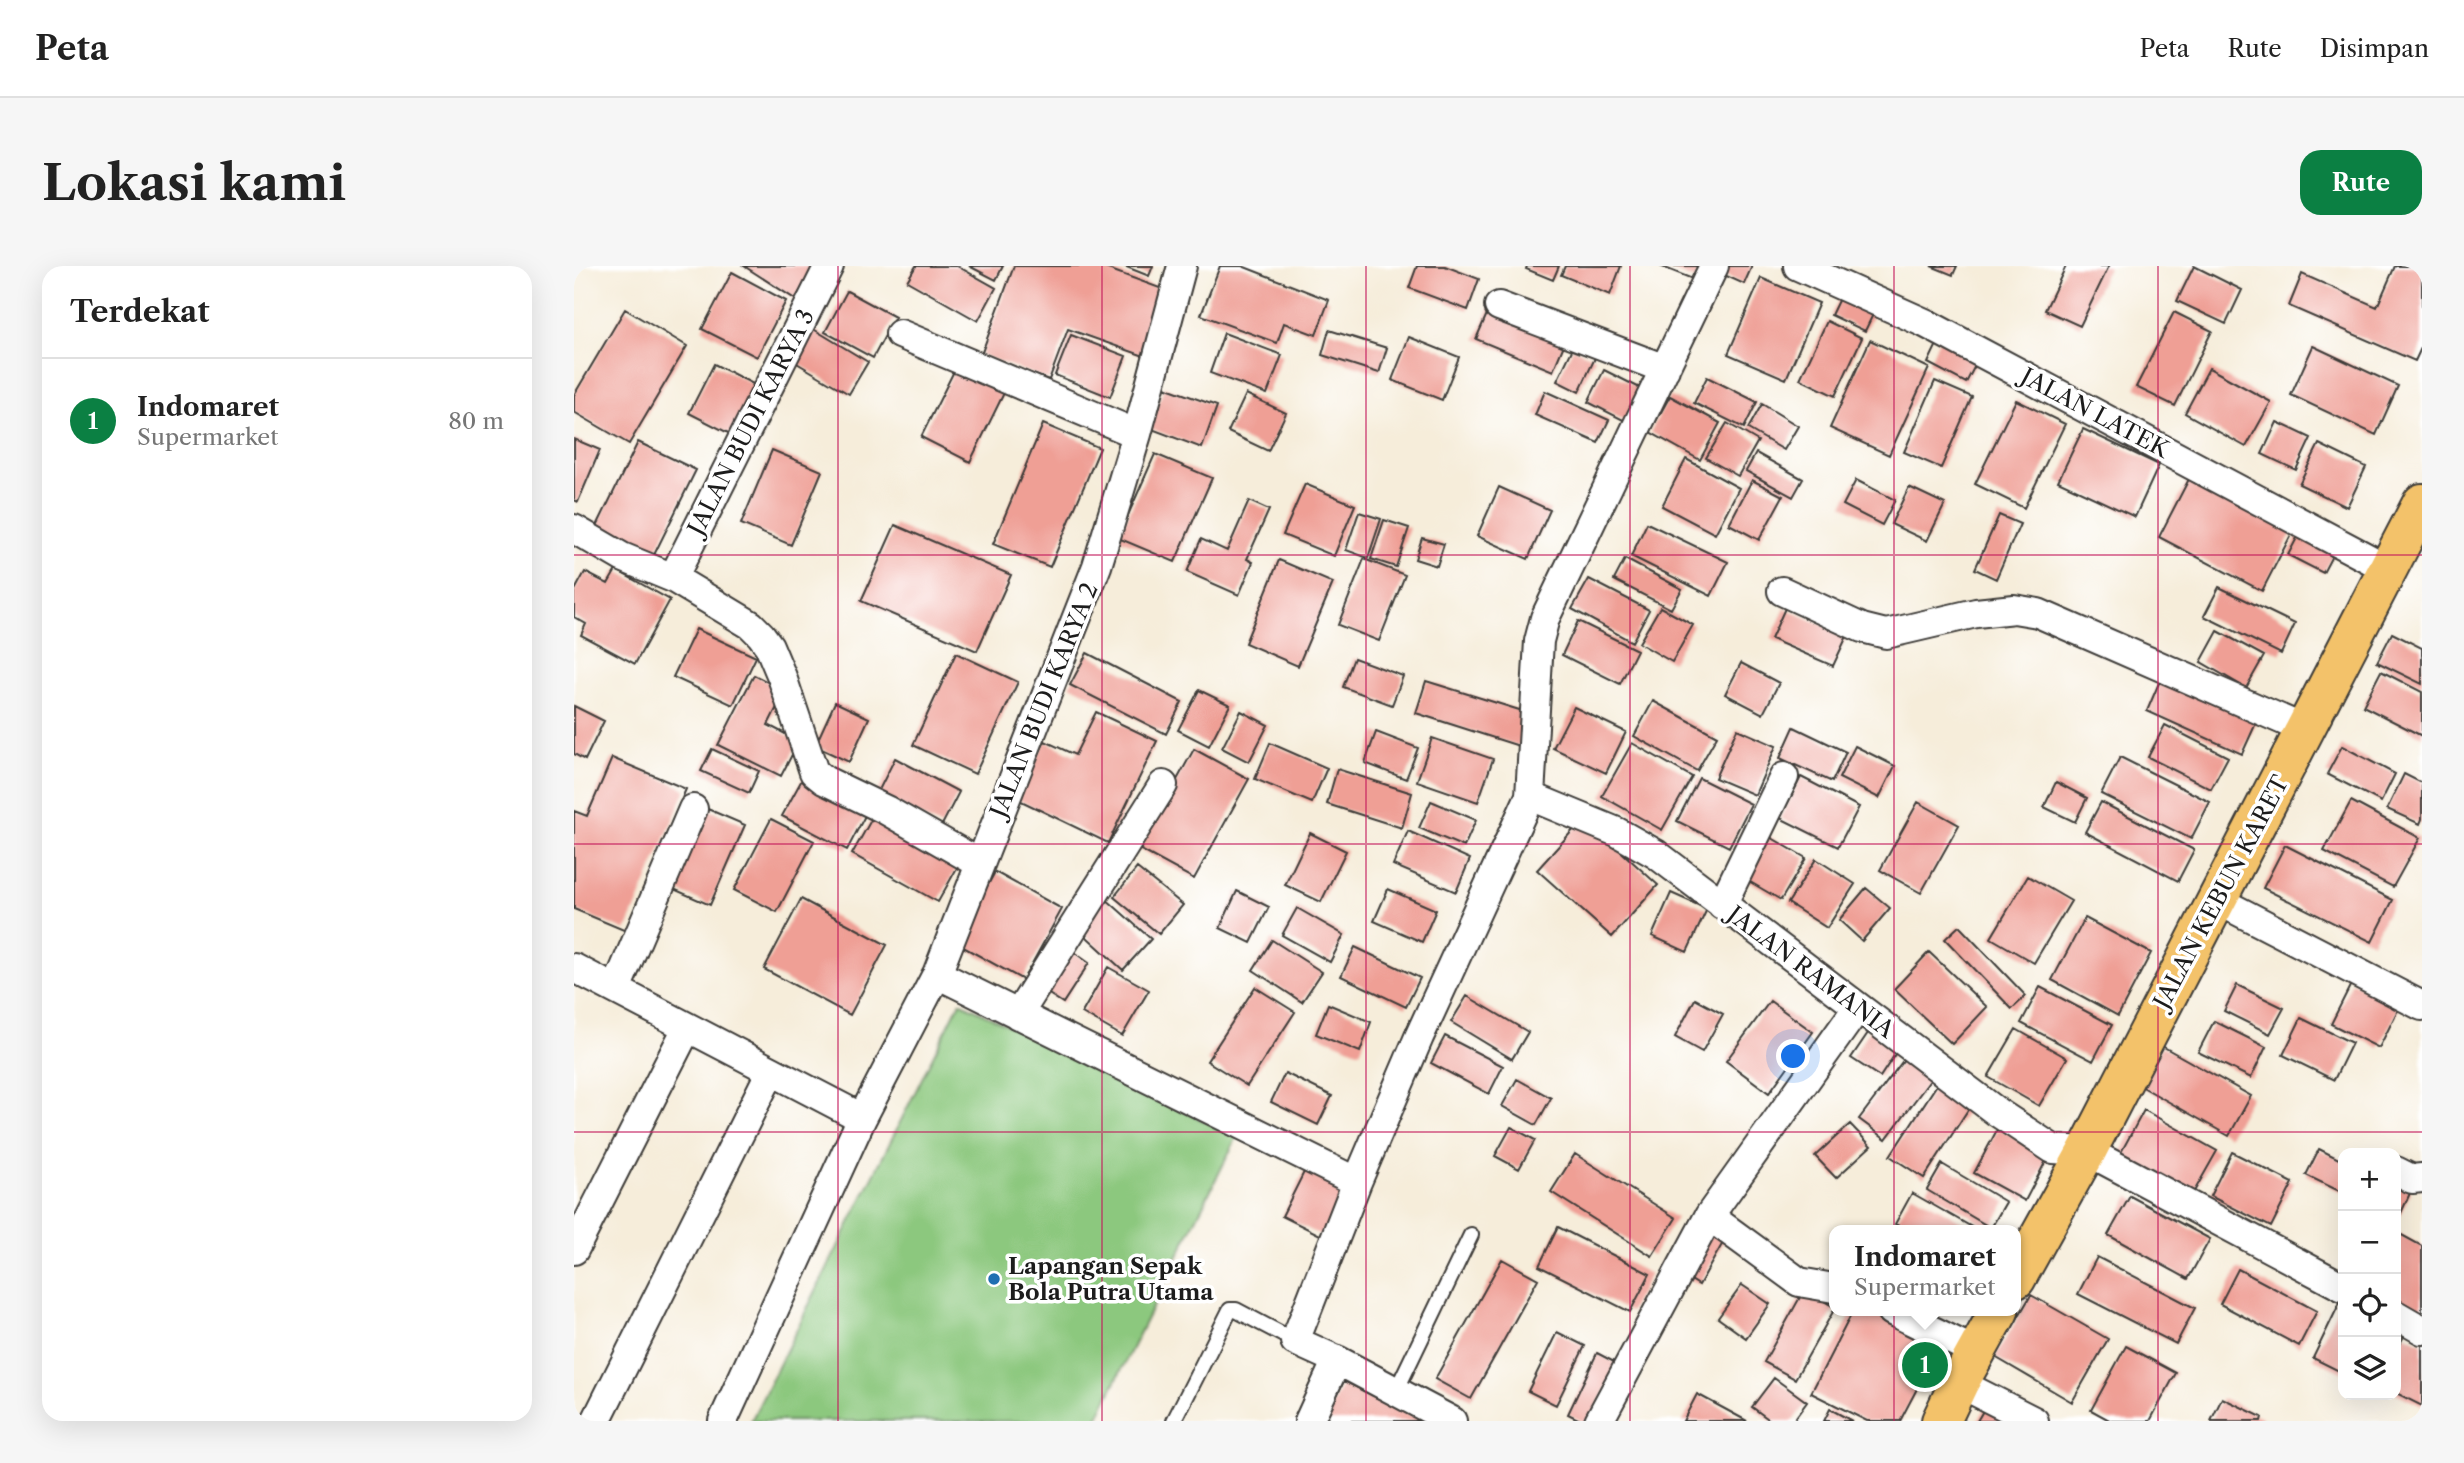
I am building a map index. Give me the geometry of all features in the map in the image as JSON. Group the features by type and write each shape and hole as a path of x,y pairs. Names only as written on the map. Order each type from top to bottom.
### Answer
{"main road":[{"name":"JALAN KEBUN KARET","path":"2021,1270 2087,1150 2422,503"},
{"path":"1941,1421 1996,1316"}],"street":[{"name":"JALAN BUDI KARYA 3","path":"673,578 829,266"},
{"name":"JALAN BUDI KARYA 2","path":"723,1421 862,1118 937,974 1097,566 1137,434 1182,266"},
{"path":"1452,1421 1337,1360 1295,1341 1357,1182 1419,1037 1530,796 1539,641 1545,618 1714,266"},
{"name":"JALAN LATEK","path":"1798,266 1926,323 2388,569"},
{"path":"1499,306 1665,369"},
{"path":"900,334 1137,434"},
{"path":"576,533 673,578 751,625 769,646 814,772 824,780 886,810 979,863"},
{"path":"1782,591 1863,628 1886,634 1976,613 2014,610 2038,614 2306,730"},
{"path":"1722,905 1784,777"},
{"path":"1018,1015 1163,785"},
{"name":"JALAN RAMANIA","path":"1530,796 1638,842 2025,1132 2053,1149 2087,1150"},
{"path":"616,989 693,809"},
{"path":"2217,900 2422,1006"},
{"path":"574,968 862,1118"},
{"path":"937,974 1357,1182"},
{"path":"1599,1421 1709,1216 1858,1007"},
{"path":"574,1250 687,1027"},
{"path":"596,1421 771,1071"},
{"path":"2087,1150 2338,1284"},
{"path":"2401,1174 2412,1179 2422,1178"},
{"path":"1709,1216 1799,1282 1829,1287"},
{"path":"1899,1316 2034,1421"},
{"path":"2401,1318 2422,1329"},
{"path":"1309,1421 1337,1360"}],"lane":[{"path":"1396,1391 1471,1235"},
{"path":"1174,1421 1230,1310 1236,1310 1295,1341"}],"green space":[{"name":"Lapangan Sepak Bola Putra Utama","path":"960,1002 1237,1137 1096,1421 751,1421"}],"building":[{"path":"744,266 814,266 816,267 795,299"},
{"path":"916,266 957,266 996,288 978,321 907,281"},
{"path":"969,266 1003,266 996,280"},
{"path":"1014,266 1100,266 1168,291 1144,356 1068,329 1049,380 981,355"},
{"path":"1124,266 1153,266 1149,276"},
{"path":"1220,266 1242,266 1329,300 1316,335 1284,323 1277,343 1201,315"},
{"path":"1417,266 1445,266 1479,279 1468,310 1409,288"},
{"path":"1527,266 1559,266 1553,280 1526,269"},
{"path":"1565,266 1621,266 1610,295 1561,275"},
{"path":"1660,266 1700,266 1695,280"},
{"path":"1725,266 1752,266 1744,284 1722,274"},
{"path":"1931,266 1957,266 1953,275"},
{"path":"2066,266 2109,266 2080,326 2045,310"},
{"path":"2194,266 2242,290 2226,324 2177,301"},
{"path":"2395,266 2416,266 2422,269 2422,346 2415,361 2289,306 2302,274 2377,307"},
{"path":"732,272 786,301 757,357 702,329"},
{"path":"1761,278 1819,303 1786,379 1728,354"},
{"path":"1844,288 1878,304 1865,331 1831,315"},
{"path":"847,291 895,317 873,358 825,332"},
{"path":"1490,307 1566,340 1553,371 1476,339"},
{"path":"625,309 687,346 629,444 574,412 574,395"},
{"path":"2174,312 2212,331 2175,406 2136,387"},
{"path":"1827,321 1862,338 1835,396 1800,379"},
{"path":"810,327 868,362 849,394 790,359"},
{"path":"1329,330 1387,348 1379,373 1322,355"},
{"path":"1224,333 1282,355 1267,394 1210,373"},
{"path":"1071,335 1126,356 1110,397 1055,375"},
{"path":"1941,336 1980,356 1966,383 1928,363"},
{"path":"1409,337 1459,357 1442,400 1392,380"},
{"path":"1870,340 1929,368 1889,455 1830,428"},
{"path":"2313,346 2398,386 2376,435 2291,395"},
{"path":"1573,348 1595,358 1579,392 1557,381"},
{"path":"714,364 761,388 736,437 689,413"},
{"path":"2209,368 2271,402 2246,447 2185,413"},
{"path":"955,369 1004,393 970,462 921,437"},
{"path":"1604,370 1646,391 1629,423 1588,402"},
{"path":"1707,377 1757,402 1744,428 1694,403"},
{"path":"1935,381 1972,397 1941,468 1904,452"},
{"path":"1164,387 1217,406 1202,448 1149,428"},
{"path":"1545,391 1609,420 1598,443 1535,415"},
{"path":"1246,394 1286,413 1268,451 1228,432"},
{"path":"1670,396 1720,423 1700,460 1650,432"},
{"path":"2016,400 2065,424 2024,508 1975,484"},
{"path":"1762,404 1798,426 1784,450 1748,429"},
{"path":"2277,422 2311,438 2296,470 2262,454"},
{"path":"1727,423 1758,441 1738,476 1706,458"},
{"path":"1043,424 1100,448 1050,567 993,544"},
{"path":"2083,429 2159,465 2135,517 2058,481"},
{"path":"574,439 600,450 578,502 574,500"},
{"path":"638,442 696,470 653,557 596,528"},
{"path":"2319,444 2366,467 2347,507 2299,484"},
{"path":"772,450 822,471 791,545 741,524"},
{"path":"1756,453 1803,479 1793,497 1746,471"},
{"path":"1155,454 1212,478 1175,562 1118,538"},
{"path":"1686,459 1739,488 1715,534 1662,506"},
{"path":"2190,477 2293,531 2262,591 2159,537"},
{"path":"1752,480 1783,496 1759,540 1729,524"},
{"path":"1856,480 1895,500 1882,525 1843,505"},
{"path":"1305,484 1355,505 1334,556 1283,535"},
{"path":"1499,487 1550,510 1528,559 1477,536"},
{"path":"1909,487 1945,504 1927,541 1891,524"},
{"path":"1249,501 1269,510 1247,559 1253,562 1239,595 1187,572 1201,539 1227,551"},
{"path":"1359,512 1381,519 1368,558 1346,550"},
{"path":"1999,515 2020,524 1996,579 1975,569"},
{"path":"1384,520 1409,528 1396,567 1371,559"},
{"path":"1647,523 1728,562 1711,596 1631,556"},
{"path":"895,525 1011,575 977,651 861,601"},
{"path":"2299,534 2334,552 2323,573 2288,555"},
{"path":"1422,538 1444,544 1437,566 1415,559"},
{"path":"1364,559 1405,575 1379,641 1338,625"},
{"path":"1625,559 1682,589 1671,609 1614,580"},
{"path":"1279,560 1333,583 1298,666 1245,643"},
{"path":"616,570 670,600 635,664 581,635 586,624 574,617 574,592 585,572 608,584"},
{"path":"1589,579 1649,610 1632,642 1572,609"},
{"path":"2219,587 2295,624 2281,654 2204,616"},
{"path":"1660,607 1693,625 1672,662 1639,643"},
{"path":"1785,608 1847,636 1833,666 1771,639"},
{"path":"1578,621 1637,650 1620,684 1562,655"},
{"path":"696,629 756,657 733,705 673,677"},
{"path":"2218,631 2264,656 2246,688 2201,662"},
{"path":"2392,633 2422,648 2422,684 2377,662"},
{"path":"956,653 1018,682 975,774 913,745"},
{"path":"1087,653 1182,702 1166,734 1070,685"},
{"path":"1354,658 1403,676 1392,705 1343,687"},
{"path":"1741,663 1779,683 1763,714 1725,694"},
{"path":"2381,671 2422,692 2422,736 2363,706"},
{"path":"754,675 785,691 768,725 799,741 781,776 718,745"},
{"path":"2161,678 2257,721 2242,754 2147,711"},
{"path":"1426,681 1529,713 1519,746 1416,713"},
{"path":"1199,690 1230,705 1209,746 1178,730"},
{"path":"1653,701 1717,736 1697,771 1634,736"},
{"path":"835,702 869,718 849,762 815,746"},
{"path":"574,706 604,721 585,760 574,754"},
{"path":"1574,707 1626,732 1606,773 1553,748"},
{"path":"1241,711 1268,725 1249,762 1222,748"},
{"path":"1096,712 1157,741 1108,843 1017,799 1045,741 1075,755"},
{"path":"2165,725 2228,757 2211,789 2148,757"},
{"path":"1794,727 1846,752 1832,782 1780,758"},
{"path":"1737,729 1776,746 1755,795 1715,778"},
{"path":"1376,732 1418,748 1406,779 1365,763"},
{"path":"1432,738 1493,759 1478,802 1417,781"},
{"path":"1270,743 1327,768 1312,803 1255,779"},
{"path":"1632,743 1692,777 1662,830 1602,796"},
{"path":"1855,746 1895,766 1879,798 1839,778"},
{"path":"2342,746 2395,774 2381,802 2327,774"},
{"path":"712,749 759,771 749,793 701,771"},
{"path":"1194,749 1249,779 1194,879 1139,849"},
{"path":"2120,757 2210,802 2191,839 2101,794"},
{"path":"612,758 686,789 626,931 574,909 574,811 587,816"},
{"path":"895,758 959,792 941,827 877,794"},
{"path":"1337,769 1412,793 1402,828 1327,804"},
{"path":"805,774 869,808 847,850 782,816"},
{"path":"2404,774 2422,783 2420,824 2387,809"},
{"path":"1801,777 1859,807 1838,847 1780,818"},
{"path":"1699,778 1751,804 1729,847 1677,821"},
{"path":"2056,782 2087,798 2075,822 2044,807"},
{"path":"1431,801 1476,820 1464,847 1419,828"},
{"path":"2351,801 2420,838 2393,887 2324,851"},
{"path":"1918,802 1959,825 1921,893 1880,870"},
{"path":"2101,802 2194,850 2178,881 2085,832"},
{"path":"703,807 745,825 710,905 669,887"},
{"path":"876,811 962,859 938,902 852,854"},
{"path":"1584,818 1658,885 1612,937 1537,870"},
{"path":"771,819 814,841 777,912 734,890"},
{"path":"1408,831 1470,859 1456,892 1393,865"},
{"path":"1310,833 1346,851 1321,902 1285,885"},
{"path":"1765,834 1806,858 1781,900 1740,876"},
{"path":"2285,845 2393,900 2372,942 2263,888"},
{"path":"1816,859 1855,884 1827,928 1788,903"},
{"path":"1137,868 1183,905 1159,934 1114,897"},
{"path":"995,872 1062,909 1023,980 956,943"},
{"path":"2028,876 2071,901 2034,963 1991,938"},
{"path":"1866,888 1890,908 1862,941 1839,920"},
{"path":"1388,889 1436,910 1422,942 1374,921"},
{"path":"1237,891 1269,907 1251,943 1220,928"},
{"path":"1671,893 1707,909 1687,952 1652,936"},
{"path":"1105,898 1151,939 1123,970 1077,928"},
{"path":"801,899 887,945 850,1015 764,969"},
{"path":"1297,908 1344,935 1330,962 1282,935"},
{"path":"2085,918 2151,953 2118,1016 2052,980"},
{"path":"1959,926 2026,996 2012,1009 1945,939"},
{"path":"1272,940 1322,972 1302,1002 1253,970"},
{"path":"1355,947 1420,978 1406,1007 1341,976"},
{"path":"1068,948 1089,963 1063,1003 1041,989"},
{"path":"1929,952 1987,1007 1952,1044 1894,989"},
{"path":"1108,967 1149,990 1122,1036 1082,1013"},
{"path":"2352,982 2400,1006 2379,1048 2331,1024"},
{"path":"2237,985 2284,1008 2270,1034 2224,1011"},
{"path":"1255,987 1295,1012 1247,1086 1207,1061"},
{"path":"2040,987 2112,1025 2093,1061 2021,1023"},
{"path":"1467,996 1528,1032 1512,1059 1451,1022"},
{"path":"1695,999 1723,1014 1702,1052 1675,1037"},
{"path":"1770,1001 1813,1032 1769,1093 1726,1061"},
{"path":"1328,1004 1371,1022 1360,1052 1316,1034"},
{"path":"2301,1018 2352,1043 2334,1080 2283,1055"},
{"path":"2214,1021 2266,1047 2251,1078 2198,1052"},
{"path":"1872,1027 1901,1045 1880,1077 1851,1058"},
{"path":"2016,1029 2067,1058 2039,1106 1988,1077"},
{"path":"1445,1036 1503,1066 1489,1094 1431,1063"},
{"path":"2162,1046 2251,1096 2229,1136 2139,1085"},
{"path":"1908,1054 1934,1075 1886,1139 1859,1119"},
{"path":"1285,1073 1332,1096 1318,1125 1271,1102"},
{"path":"1517,1079 1551,1098 1536,1125 1502,1106"},
{"path":"1938,1083 1971,1105 1924,1178 1890,1156"},
{"path":"2144,1110 2217,1151 2191,1197 2119,1156"},
{"path":"1850,1124 1871,1146 1836,1178 1815,1156"},
{"path":"1511,1127 1535,1140 1519,1169 1495,1156"},
{"path":"1998,1128 2049,1155 2025,1201 1974,1173"},
{"path":"2319,1149 2338,1158 2338,1191 2306,1175"},
{"path":"2232,1152 2293,1183 2271,1227 2210,1196"},
{"path":"1575,1154 1676,1218 1652,1256 1551,1192"},
{"path":"1942,1164 2006,1202 1993,1225 1986,1225 1927,1190"},
{"path":"1307,1166 1353,1189 1328,1239 1282,1216"},
{"path":"2401,1186 2411,1191 2401,1213"},
{"path":"1912,1193 1968,1225 1897,1225"},
{"path":"2130,1196 2210,1239 2188,1279 2108,1235"},
{"path":"1558,1227 1650,1274 1630,1312 1539,1266"},
{"path":"1708,1232 1724,1241 1699,1285 1683,1275"},
{"path":"2401,1235 2422,1246 2422,1318 2401,1307"},
{"path":"2097,1257 2195,1308 2176,1344 2078,1294"},
{"path":"1502,1259 1538,1279 1471,1399 1435,1379"},
{"path":"2238,1269 2317,1311 2299,1346 2220,1304"},
{"path":"1742,1285 1770,1304 1746,1338 1718,1318"},
{"path":"1804,1290 1829,1304 1831,1316 1795,1379 1764,1362"},
{"path":"2031,1295 2108,1339 2072,1402 1995,1357"},
{"path":"2338,1306 2338,1370 2313,1358"},
{"path":"1850,1316 1884,1316 1940,1345 1900,1421 1867,1421 1811,1393"},
{"path":"1557,1332 1585,1346 1556,1405 1528,1391"},
{"path":"2405,1334 2422,1343 2422,1406 2401,1396 2401,1342"},
{"path":"2126,1346 2176,1373 2150,1421 2111,1421 2091,1410"},
{"path":"1597,1353 1618,1364 1590,1421 1582,1421 1568,1414"},
{"path":"1774,1378 1807,1402 1793,1421 1771,1421 1752,1407"},
{"path":"1344,1381 1423,1421 1324,1421"},
{"path":"1697,1394 1747,1421 1683,1421"},
{"path":"2222,1398 2262,1417 2261,1421 2211,1421"},
{"path":"1987,1404 2020,1421 1977,1421"},
{"path":"1830,1409 1852,1421 1824,1421"}],"place":[{"name":"Lapangan Sepak Bola Putra Utama","path":"994,1279"},
{"name":"Indomaret","path":"1925,1365"}]}
